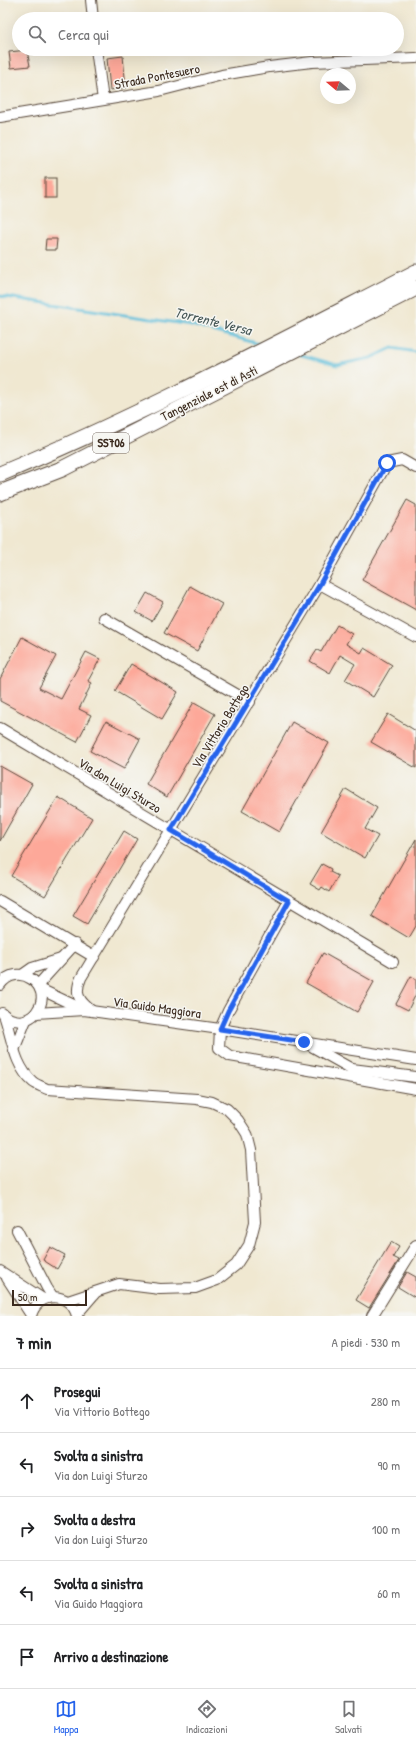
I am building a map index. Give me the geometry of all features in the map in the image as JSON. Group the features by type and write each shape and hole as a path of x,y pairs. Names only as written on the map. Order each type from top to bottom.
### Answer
{"highway":[{"name":"Tangenziale est di Asti","path":"0,474 51,453 194,385 416,272"},
{"name":"Tangenziale est di Asti","path":"0,494 62,469 416,288"}],"street":[{"path":"91,0 92,12"},
{"path":"97,56 103,100"},
{"name":"Strada Pontesuero","path":"0,117 159,91 222,75 270,67 312,62 416,58"},
{"name":"Via Vittorio Bottego","path":"88,1010 77,996 79,982 250,702 320,584 387,463 402,460 416,468"},
{"path":"320,584 416,637"},
{"path":"104,618 250,702"},
{"name":"Via don Luigi Sturzo","path":"0,728 394,962"},
{"path":"0,900 75,944 94,957"},
{"path":"289,901 228,1011 220,1029 219,1048 230,1056 416,1089"},
{"path":"2,1013 11,1019 18,1021 26,1020 36,1013 42,1002 39,987 60,958 75,944"},
{"path":"1,983 8,978 22,975 32,968 60,958"},
{"name":"Via Guido Maggiora","path":"22,975 31,978 39,987 88,1010"},
{"name":"Via Guido Maggiora","path":"36,1013 88,1010 416,1060"},
{"path":"2,1013 10,1031 14,1050 23,1070 33,1082 47,1089 197,1099 212,1102 227,1109 238,1120 247,1134 251,1150 255,1222 249,1245 236,1266 217,1280 195,1288 160,1289 120,1284 68,1301"},
{"path":"14,1050 26,1020"},
{"path":"304,1042 352,1069 416,1077"},
{"path":"17,1230 47,1288 48,1298"},
{"path":"372,1316 416,1245"},
{"path":"2,1273 48,1298 61,1298 68,1301 77,1315 96,1292"},
{"path":"2,1273 31,1315"},
{"path":"31,1315 34,1308 48,1298"}],"building":[{"path":"9,52 12,52 12,56 28,56 30,66 11,68"},
{"path":"123,56 126,88 110,90 107,58"},
{"path":"45,178 56,178 56,198 45,198"},
{"path":"46,239 57,239 56,250 45,250"},
{"path":"407,500 416,505 416,610 362,580"},
{"path":"190,586 222,604 197,651 164,633"},
{"path":"147,593 163,602 152,621 136,612"},
{"path":"337,625 352,634 346,644 361,653 364,648 392,665 373,697 345,680 355,664 340,655 330,673 310,661 317,650 321,652"},
{"path":"22,637 56,656 39,688 61,699 86,652 100,659 88,681 92,683 79,709 91,715 77,742 0,701 0,679"},
{"path":"131,664 178,692 162,719 115,691"},
{"path":"194,702 215,714 167,797 146,784"},
{"path":"388,714 416,731 416,768 371,742"},
{"path":"106,721 140,739 124,769 90,751"},
{"path":"292,722 329,743 279,832 242,811"},
{"path":"0,766 32,784 0,841"},
{"path":"346,789 377,808 365,829 378,836 365,858 321,832"},
{"path":"58,797 92,818 45,896 11,876"},
{"path":"124,831 137,839 87,924 73,916"},
{"path":"416,839 416,926 409,938 372,916"},
{"path":"322,864 331,869 330,872 338,876 329,892 322,887 320,890 310,884"},
{"path":"323,953 374,982 357,1012 306,983"},
{"path":"411,976 416,979 416,994 408,1010 396,1004"},
{"path":"391,1242 399,1247 393,1257 399,1260 369,1308 356,1300"},
{"path":"50,1247 65,1255 57,1269 43,1260"},
{"path":"407,1272 416,1277 416,1298 398,1287"}],"waterway":[{"name":"Torrente Versa","path":"0,296 191,325 263,345"},
{"name":"Torrente Versa","path":"298,354 337,365 371,358 392,348 416,352"}],"route":[{"path":"304,1042 220,1029 228,1011 289,901 171,830 250,702 320,584 387,463"}]}
